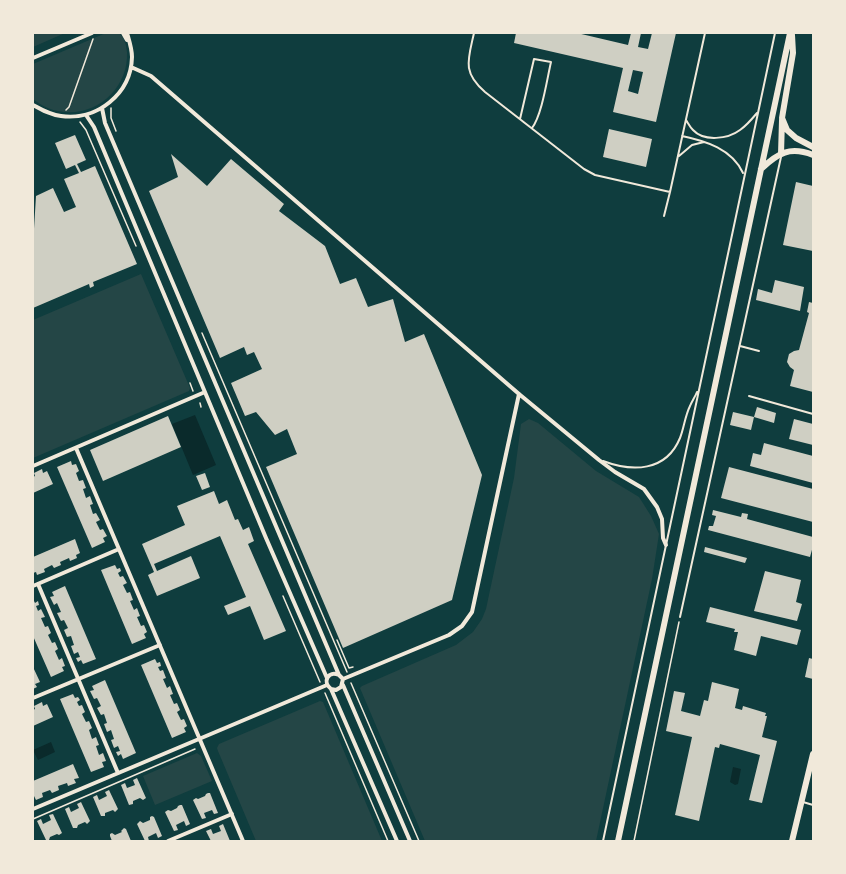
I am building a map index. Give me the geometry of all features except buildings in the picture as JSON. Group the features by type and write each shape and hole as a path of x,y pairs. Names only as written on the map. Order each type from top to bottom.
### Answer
{"main road":[{"path":"781,154 782,118 793,53 791,33"},
{"path":"618,841 722,356 760,169 791,33"},
{"path":"782,118 787,130 796,138 813,147"},
{"path":"760,169 772,158 792,151 805,152 813,155"},
{"path":"792,841 813,754"}],"street":[{"path":"33,59 92,33"},
{"path":"123,33 130,47"},
{"path":"33,105 44,111 71,117 86,115 102,108 114,99 121,92 128,79 131,67 132,56 127,33"},
{"path":"131,67 151,76 519,394 599,460 615,472 649,493 657,506 662,519 663,538 666,545"},
{"path":"102,108 105,123 339,674 343,679 343,685 410,841"},
{"path":"86,115 94,127 266,538 327,678 327,685 331,689 397,841"},
{"path":"33,466 205,392"},
{"path":"343,679 450,634 462,626 472,612 519,394"},
{"path":"76,448 243,841"},
{"path":"33,586 119,550"},
{"path":"38,584 118,773"},
{"path":"33,698 160,645"},
{"path":"327,678 334,673 339,674"},
{"path":"33,809 327,685"},
{"path":"331,689 339,689 343,685"},
{"path":"168,841 232,814"}],"lane":[{"path":"474,33 469,63 470,74 485,92 584,169 595,175 670,192"},
{"path":"664,216 705,33"},
{"path":"603,841 775,33"},
{"path":"520,119 534,58 551,62 538,115 532,128"},
{"path":"686,120 694,131 710,138 721,138 740,130 758,112"},
{"path":"682,136 717,146 739,165 744,175"},
{"path":"678,156 692,145 706,142"},
{"path":"680,617 781,154"},
{"path":"740,346 759,351"},
{"path":"599,460 616,466 630,468 644,467 660,461 673,450 677,444 689,406 699,389"},
{"path":"749,396 813,414"},
{"path":"801,802 813,805"}],"path":[{"path":"63,116 63,112 69,107 93,38 92,33"},
{"path":"114,99 111,118 117,133"},
{"path":"71,117 83,125 86,130 138,249"},
{"path":"200,330 419,841"},
{"path":"190,383 194,391"},
{"path":"200,403 201,407"},
{"path":"634,841 680,617"},
{"path":"337,640 349,668 354,667"},
{"path":"322,687 388,841"},
{"path":"33,819 195,749"}],"shaded area":[{"path":"33,33 65,33 33,47"},
{"path":"106,33 119,33 124,39 127,52 126,65 122,78 116,89 107,98 96,106 71,112 51,109 33,99 33,64"},
{"path":"141,274 190,388 189,391 33,458 33,320"},
{"path":"195,415 216,465 193,475 172,424"},
{"path":"529,419 538,423 596,471 639,497 651,516 659,534 652,579 596,841 425,841 360,688 456,645 473,632 482,619 486,609 514,478 521,424"},
{"path":"320,701 323,702 382,841 256,841 217,748 219,744"},
{"path":"51,742 55,752 38,760 33,750"},
{"path":"197,753 201,756 212,781 155,805 143,776"},
{"path":"733,767 741,769 738,784 735,785 730,782"}]}
